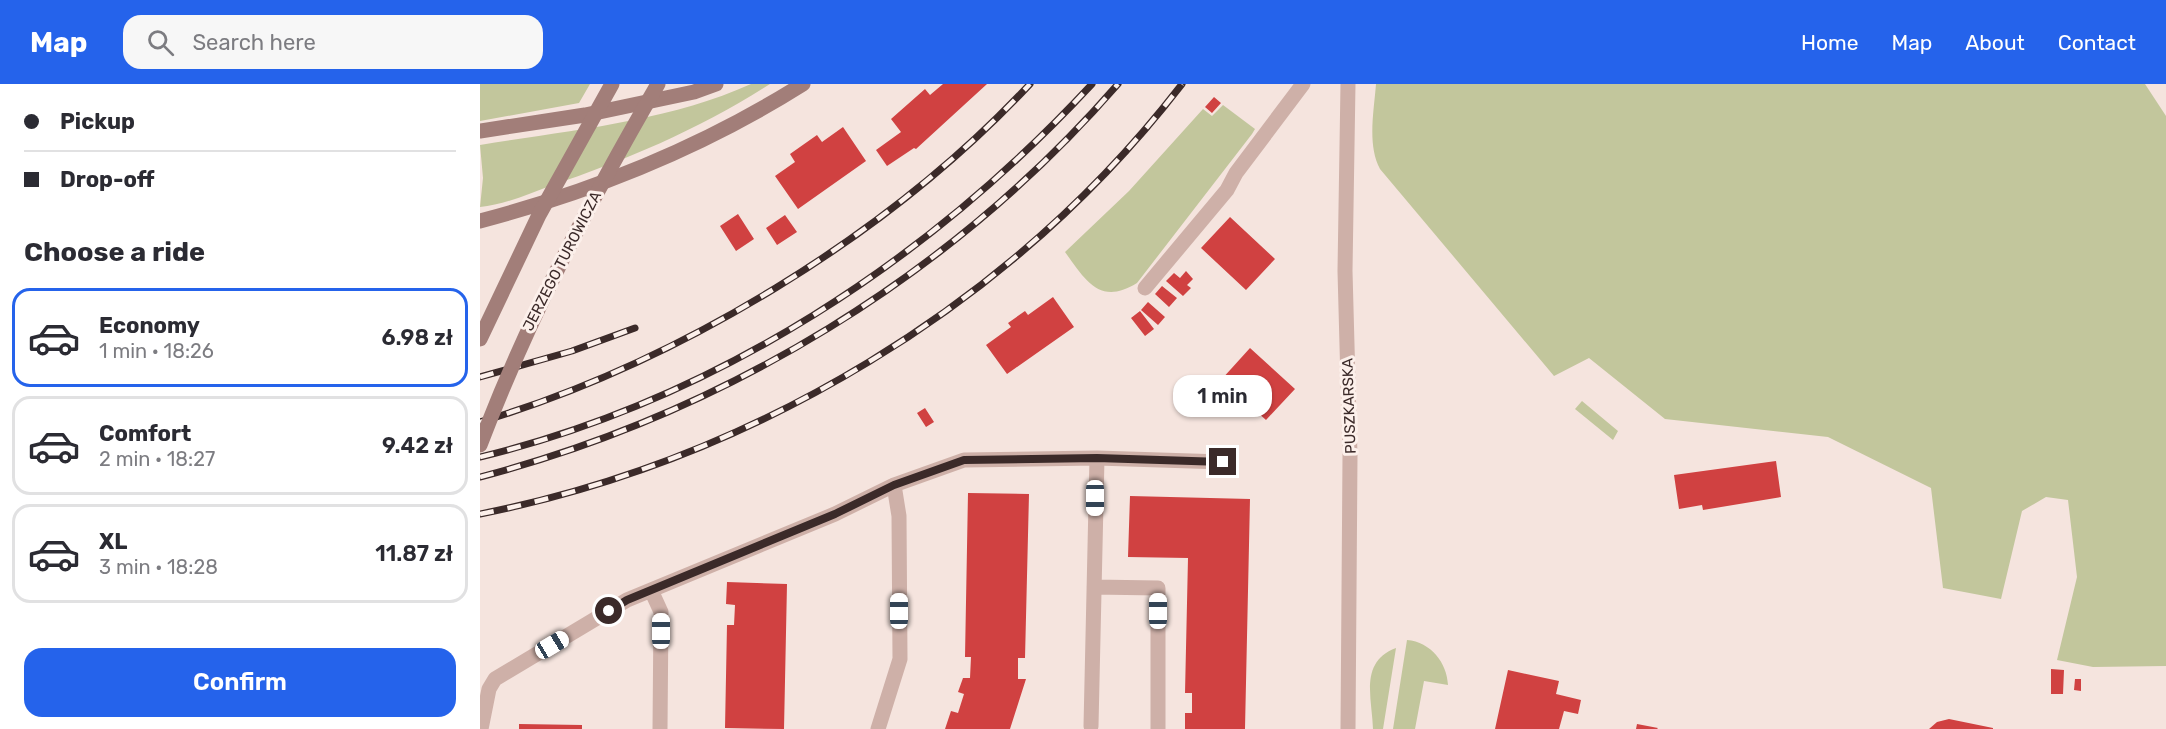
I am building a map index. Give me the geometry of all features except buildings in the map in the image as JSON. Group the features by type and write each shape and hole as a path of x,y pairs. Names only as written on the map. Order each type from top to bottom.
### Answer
{"main road":[{"path":"480,339 539,215 612,84"},
{"name":"JERZEGO TUROWICZA","path":"480,445 537,310 602,182 658,84"},
{"path":"480,131 596,112 694,92 716,84"},
{"path":"480,221 513,213 642,168 709,138 804,84"}],"street":[{"path":"1145,288 1227,190 1236,173 1303,84"},
{"name":"PUSZKARSKA","path":"1348,84 1345,272 1350,456 1348,729"},
{"path":"1091,726 1097,458"},
{"path":"481,729 489,688 495,679 627,600 835,514 894,485 964,460 1097,458 1223,462"},
{"path":"878,729 900,659 899,516 894,485"},
{"path":"1094,587 1158,588 1158,729"},
{"path":"651,590 661,612 660,729"}],"green space":[{"path":"480,84 590,84 579,103 480,121"},
{"path":"751,84 770,84 718,115 636,154 516,199 480,207 483,178 480,145 652,116 719,97"},
{"path":"1376,84 2145,84 2166,116 2166,666 2093,667 2057,660 2077,577 2068,500 2046,497 2022,511 2001,599 1943,588 1931,488 1828,437 1665,419 1589,358 1554,376 1380,169 1372,139"},
{"path":"1223,105 1255,129 1252,134 1137,283 1113,292 1095,287 1087,281 1065,252 1129,191 1203,109 1212,116"},
{"path":"1582,401 1618,431 1613,440 1575,409"},
{"path":"1407,640 1423,645 1436,655 1445,669 1448,685 1424,681 1415,729 1393,729"},
{"path":"1396,648 1383,729 1373,729 1370,693 1372,672 1384,654"}],"railway":[{"path":"480,422 555,397 630,366 704,329 776,288 846,242 912,192 974,139 1030,84"},
{"path":"480,457 567,432 652,399 734,360 813,315 889,264 961,209 1029,148 1092,84"},
{"path":"480,477 571,450 660,415 746,375 829,328 908,275 983,217 1053,153 1118,84"},
{"path":"480,514 581,489 681,455 777,412 869,362 957,303 1039,237 1114,164 1182,84"},
{"path":"480,377 572,351 635,328"}],"route":[{"path":"609,611 627,600 835,514 894,485 964,460 1097,458 1223,462"}]}
